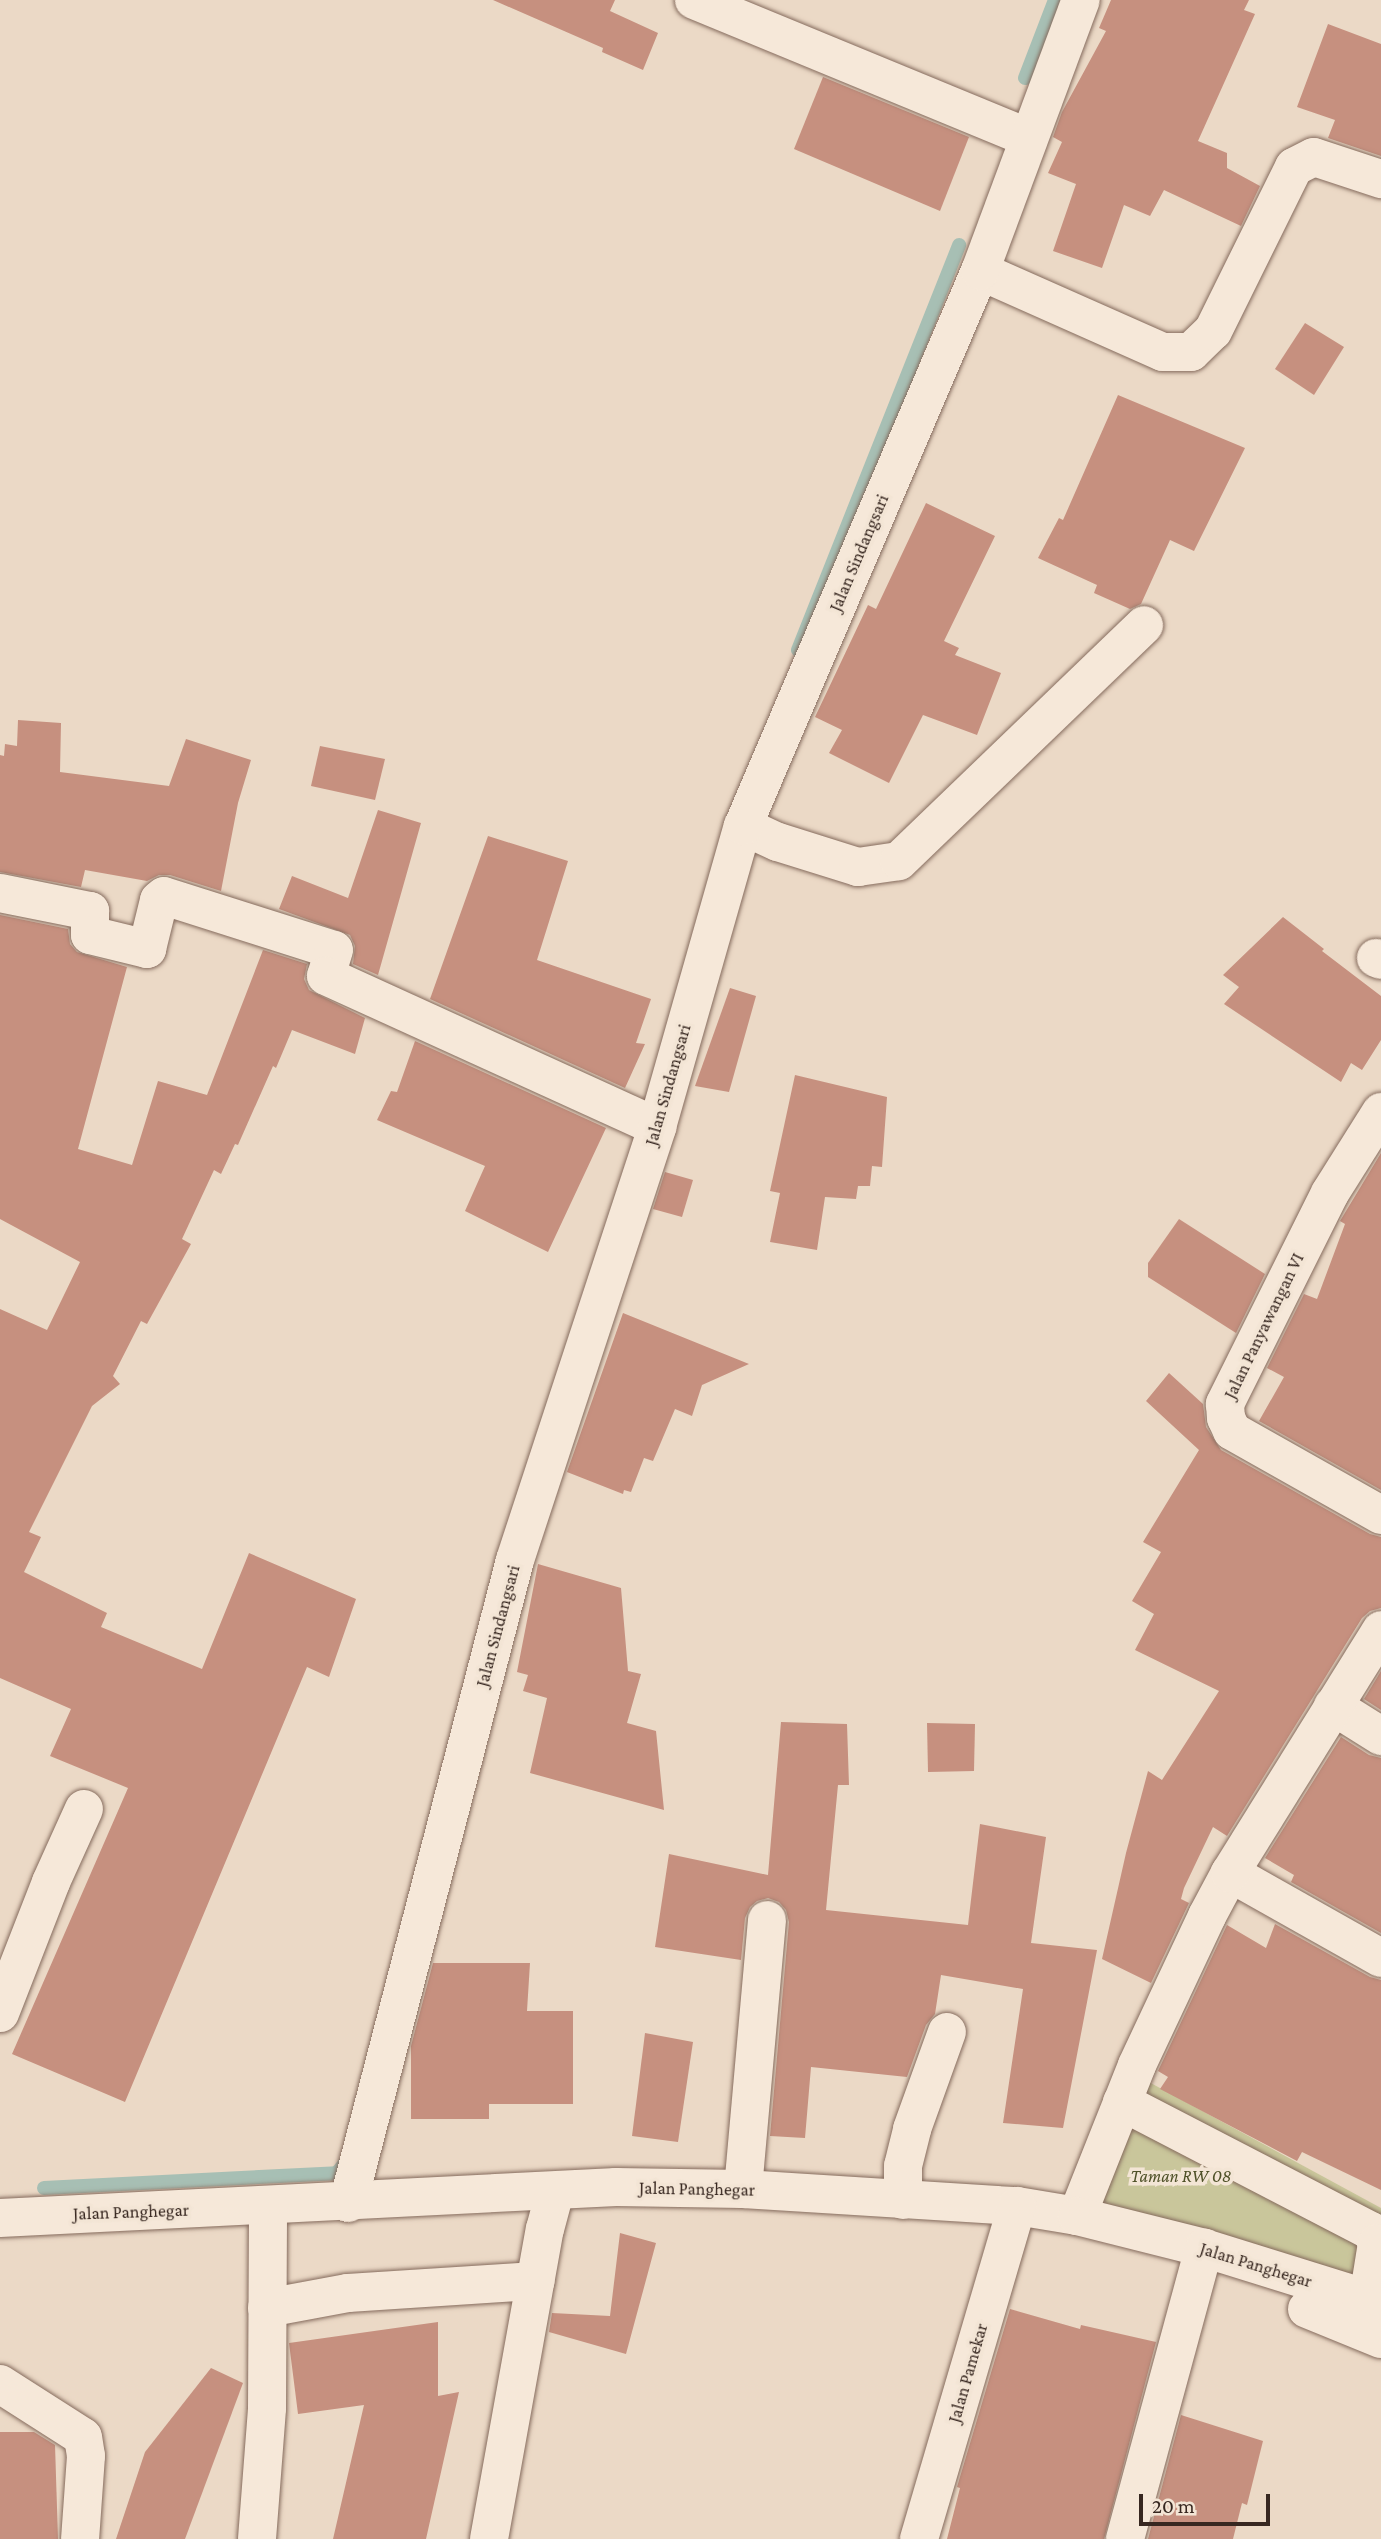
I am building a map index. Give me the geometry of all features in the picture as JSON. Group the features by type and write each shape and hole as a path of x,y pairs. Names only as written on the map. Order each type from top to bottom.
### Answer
{"street":[{"path":"694,0 1029,138"},
{"name":"Jalan Sindangsari","path":"348,2203 515,1560 657,1127 743,826 980,271 1081,0"},
{"path":"980,271 1163,352 1191,352 1213,331 1294,167 1314,157 1381,179"},
{"path":"743,826 778,842 858,867 899,861 1144,625"},
{"path":"0,893 90,911 90,935 147,949 159,900 164,896 334,950 335,956 327,976 657,1127"},
{"name":"Jalan Panyawangan VI","path":"1381,1112 1331,1193 1225,1404 1226,1418 1232,1430 1381,1515"},
{"path":"1077,2216 1136,2065 1230,1873 1381,1630"},
{"path":"1333,1706 1381,1736"},
{"path":"0,2013 51,1882 84,1809"},
{"path":"1230,1873 1381,1958"},
{"path":"744,2189 767,1920"},
{"path":"903,2200 903,2166 912,2129 947,2032"},
{"path":"1122,2102 1371,2231 1377,2243 1375,2301"},
{"name":"Jalan Panghegar","path":"0,2218 348,2203 616,2187 744,2189 1017,2206 1077,2216 1204,2248 1375,2301"},
{"path":"489,2539 555,2191"},
{"path":"257,2539 267,2408 268,2206"},
{"name":"Jalan Pamekar","path":"919,2539 1017,2206"},
{"path":"1125,2539 1204,2248"},
{"path":"267,2308 348,2293 536,2281"},
{"path":"1307,2309 1381,2339"},
{"path":"0,2384 83,2437 86,2456 80,2539"}],"green space":[{"name":"Taman RW 08","path":"1147,2081 1381,2208 1381,2305 1088,2219"}],"building":[{"path":"493,0 615,0 610,11 658,33 643,70 602,52 603,48"},
{"path":"1111,0 1249,0 1244,10 1255,14 1198,141 1227,153 1227,168 1260,186 1241,226 1164,190 1150,216 1124,205 1102,268 1053,251 1076,184 1048,173 1062,142 1053,137 1062,112 1106,31 1099,28"},
{"path":"1328,24 1381,44 1381,156 1328,138 1335,120 1297,107"},
{"path":"823,77 969,137 940,211 794,149"},
{"path":"1305,323 1344,347 1314,395 1275,369"},
{"path":"1118,395 1245,448 1194,551 1170,540 1141,604 1130,609 1094,593 1097,585 1038,558 1059,518 1063,520"},
{"path":"926,503 995,536 944,641 959,648 955,655 1001,673 977,735 923,715 889,783 829,753 842,730 815,717 868,605 876,609"},
{"path":"18,720 61,723 60,772 169,786 186,739 251,760 238,803 221,891 170,875 159,875 147,881 85,870 81,887 0,872 0,755 4,756 5,744 17,746"},
{"path":"320,746 385,759 375,800 311,786"},
{"path":"378,810 421,823 378,975 353,964 355,946 350,935 279,909 292,876 348,898"},
{"path":"488,836 568,861 537,960 651,999 636,1043 645,1044 625,1088 430,999"},
{"path":"0,915 68,929 70,944 77,952 127,967 78,1149 132,1165 158,1081 207,1095 263,950 307,964 304,979 309,990 365,1018 355,1054 292,1030 238,1145 235,1144 221,1174 214,1170 182,1239 191,1244 147,1324 141,1321 113,1376 120,1384 92,1406 29,1532 41,1537 24,1572 107,1613 101,1627 202,1669 249,1553 356,1599 329,1677 307,1667 125,2102 12,2054 128,1788 50,1756 71,1709 0,1678 0,1309 47,1330 80,1262 0,1219"},
{"path":"1283,917 1381,996 1381,1040 1362,1070 1351,1063 1341,1082 1224,1004 1239,987 1223,975"},
{"path":"730,988 756,996 729,1092 695,1086"},
{"path":"415,1041 606,1128 548,1252 465,1211 485,1166 377,1120 391,1091 397,1092"},
{"path":"795,1075 887,1097 882,1167 872,1166 870,1186 858,1186 856,1199 825,1197 817,1250 770,1242 780,1193 770,1191"},
{"path":"1381,1153 1381,1490 1259,1421 1284,1377 1267,1368 1304,1294 1317,1299 1345,1224 1340,1221"},
{"path":"665,1172 693,1180 682,1217 653,1209"},
{"path":"1179,1219 1265,1274 1236,1333 1148,1277 1148,1263"},
{"path":"623,1313 749,1364 702,1385 692,1416 675,1409 653,1461 644,1458 631,1492 624,1490 623,1494 567,1472"},
{"path":"1169,1373 1203,1404 1206,1427 1221,1450 1370,1534 1381,1537 1381,1608 1370,1611 1362,1618 1227,1836 1213,1827 1184,1888 1181,1899 1189,1903 1151,1983 1102,1959 1126,1853 1148,1771 1162,1780 1219,1691 1135,1650 1154,1614 1132,1601 1161,1552 1143,1542 1199,1450 1146,1401"},
{"path":"538,1564 621,1588 628,1671 641,1674 627,1723 656,1731 664,1810 530,1773 547,1698 523,1691 528,1675 517,1672"},
{"path":"1381,1671 1381,1710 1364,1699"},
{"path":"781,1722 847,1724 849,1785 838,1785 826,1910 968,1925 980,1824 1046,1837 1031,1943 1097,1950 1063,2128 1003,2123 1023,1989 941,1975 935,2014 926,2025 907,2077 811,2067 805,2138 770,2136 789,1922 786,1910 779,1902 768,1898 757,1901 750,1907 745,1918 741,1960 655,1947 669,1854 768,1875"},
{"path":"927,1723 975,1724 974,1771 928,1772"},
{"path":"1341,1737 1369,1755 1381,1758 1381,1933 1291,1882 1294,1875 1265,1858"},
{"path":"1275,1924 1370,1977 1381,1980 1381,2190 1302,2152 1297,2161 1160,2089 1168,2077 1158,2071 1227,1925 1266,1948"},
{"path":"433,1963 530,1963 527,2011 573,2011 573,2104 489,2104 489,2119 411,2119 411,2046"},
{"path":"645,2033 693,2042 678,2142 632,2136"},
{"path":"620,2233 656,2243 626,2354 549,2332 552,2313 610,2316"},
{"path":"1010,2309 1080,2329 1081,2325 1156,2342 1104,2539 947,2539 960,2488 957,2487"},
{"path":"438,2322 438,2396 459,2392 426,2539 333,2539 364,2405 298,2414 289,2343"},
{"path":"211,2368 243,2383 185,2539 116,2539 145,2452"},
{"path":"1181,2415 1263,2441 1247,2505 1242,2503 1233,2539 1148,2539"},
{"path":"0,2432 34,2432 55,2445 58,2539 0,2539"}],"waterway":[{"path":"1025,78 1055,0"},
{"path":"798,650 959,245"},
{"path":"44,2188 337,2173 346,2162"}]}
